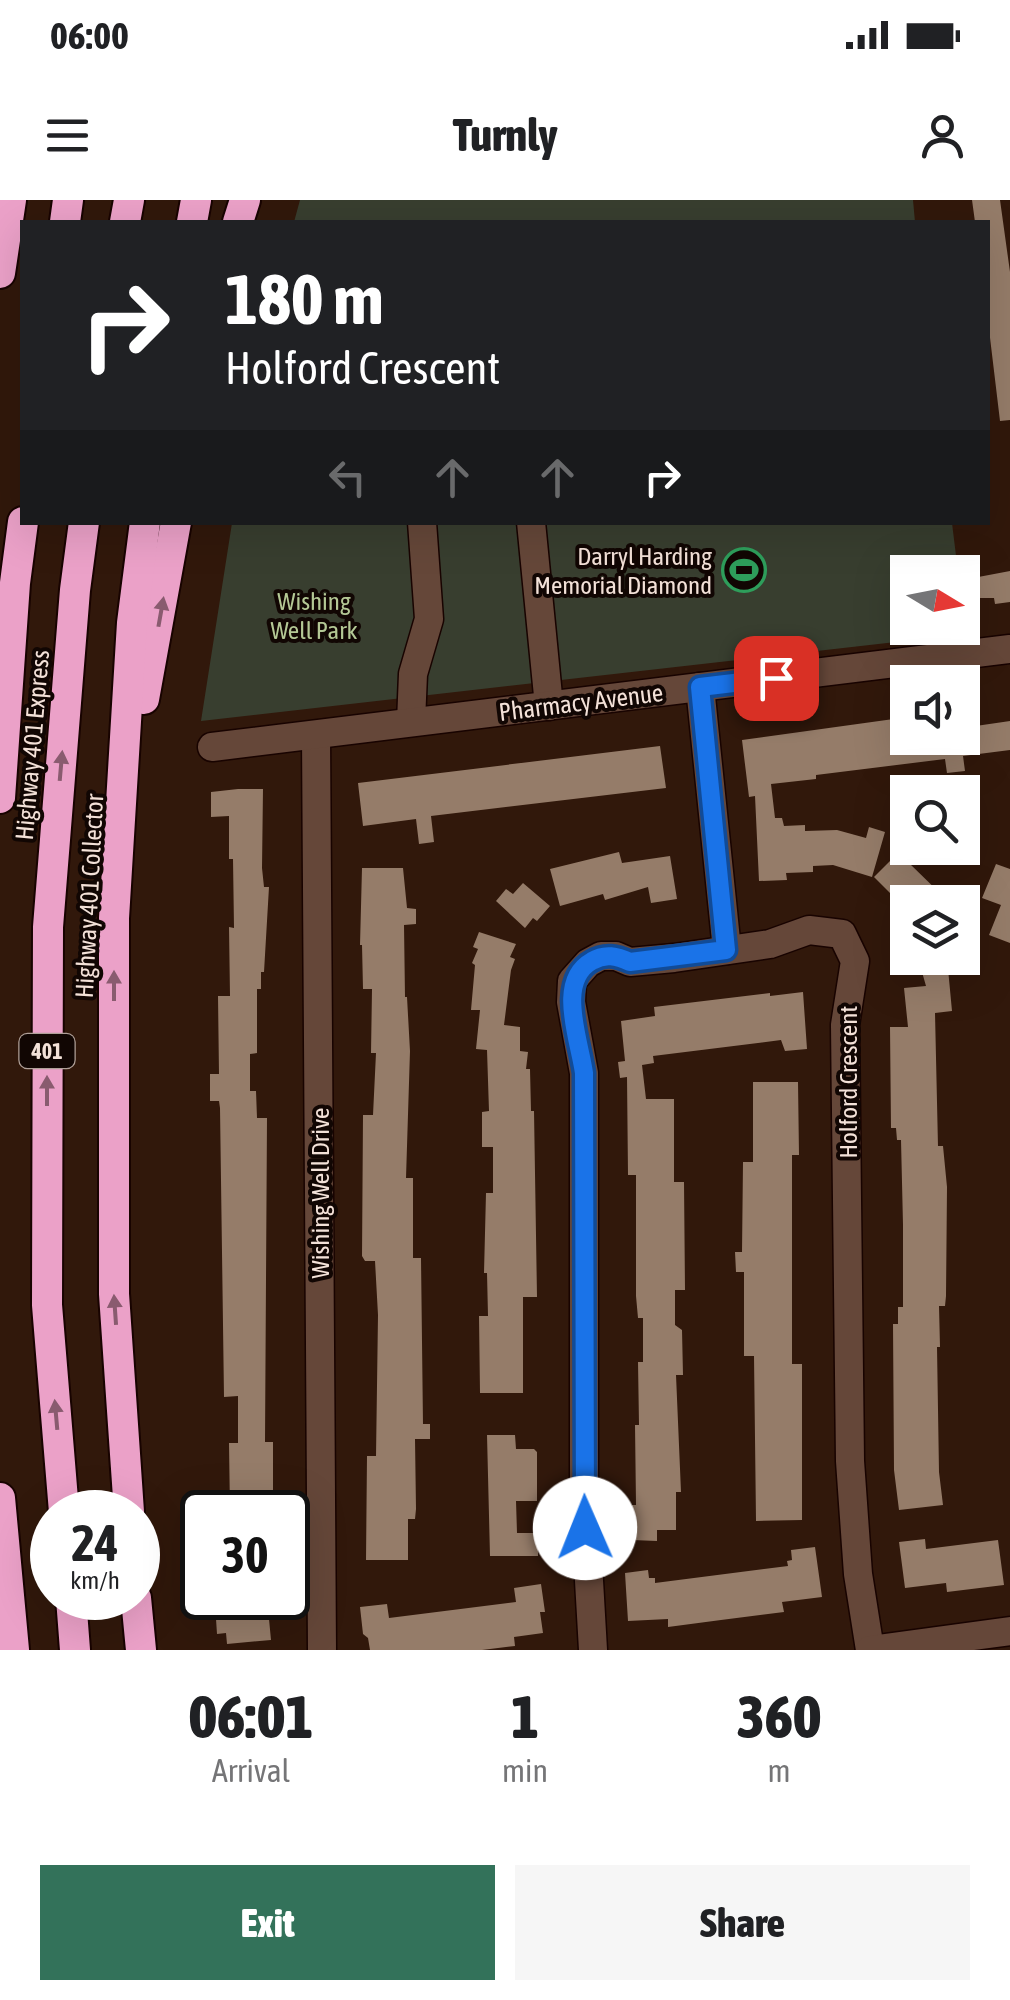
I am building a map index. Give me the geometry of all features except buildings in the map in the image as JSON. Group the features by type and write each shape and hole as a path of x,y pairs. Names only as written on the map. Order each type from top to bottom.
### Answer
{"highway":[{"path":"0,273 10,200"},
{"name":"Highway 401 Express","path":"0,798 23,525"},
{"name":"Highway 401 Express","path":"62,1490 47,1305 48,927 84,525"},
{"name":"Highway 401 Collector","path":"127,1490 114,1294 114,918 132,623 146,525"},
{"path":"122,810 175,525"},
{"path":"0,1498 14,1650"},
{"path":"73,1620 75,1650"},
{"path":"139,1620 142,1650"}],"street":[{"path":"412,722 412,674 430,619 422,525"},
{"path":"531,525 549,706"},
{"name":"Pharmacy Avenue","path":"212,747 1010,649"},
{"path":"700,687 726,950"},
{"name":"Wishing Well Drive","path":"316,736 322,1650"},
{"name":"Holford Crescent","path":"594,1650 584,1494 584,1073 571,1002 572,981 588,962 601,956 616,956 630,962 770,944 810,930 842,934 855,961 846,1026 850,1461 858,1574 870,1650"},
{"path":"870,1650 1010,1631"}],"green space":[{"path":"300,200 913,200 915,220 295,220"},
{"name":"Wishing Well Park","path":"232,525 952,525 956,555 890,555 890,643 201,721"}],"place":[{"name":"Darryl Harding Memorial Diamond","path":"744,570"}],"route":[{"path":"585,1528 584,1073 571,1002 572,981 576,972 601,956 616,956 630,962 726,950 700,687 776,678"}]}
